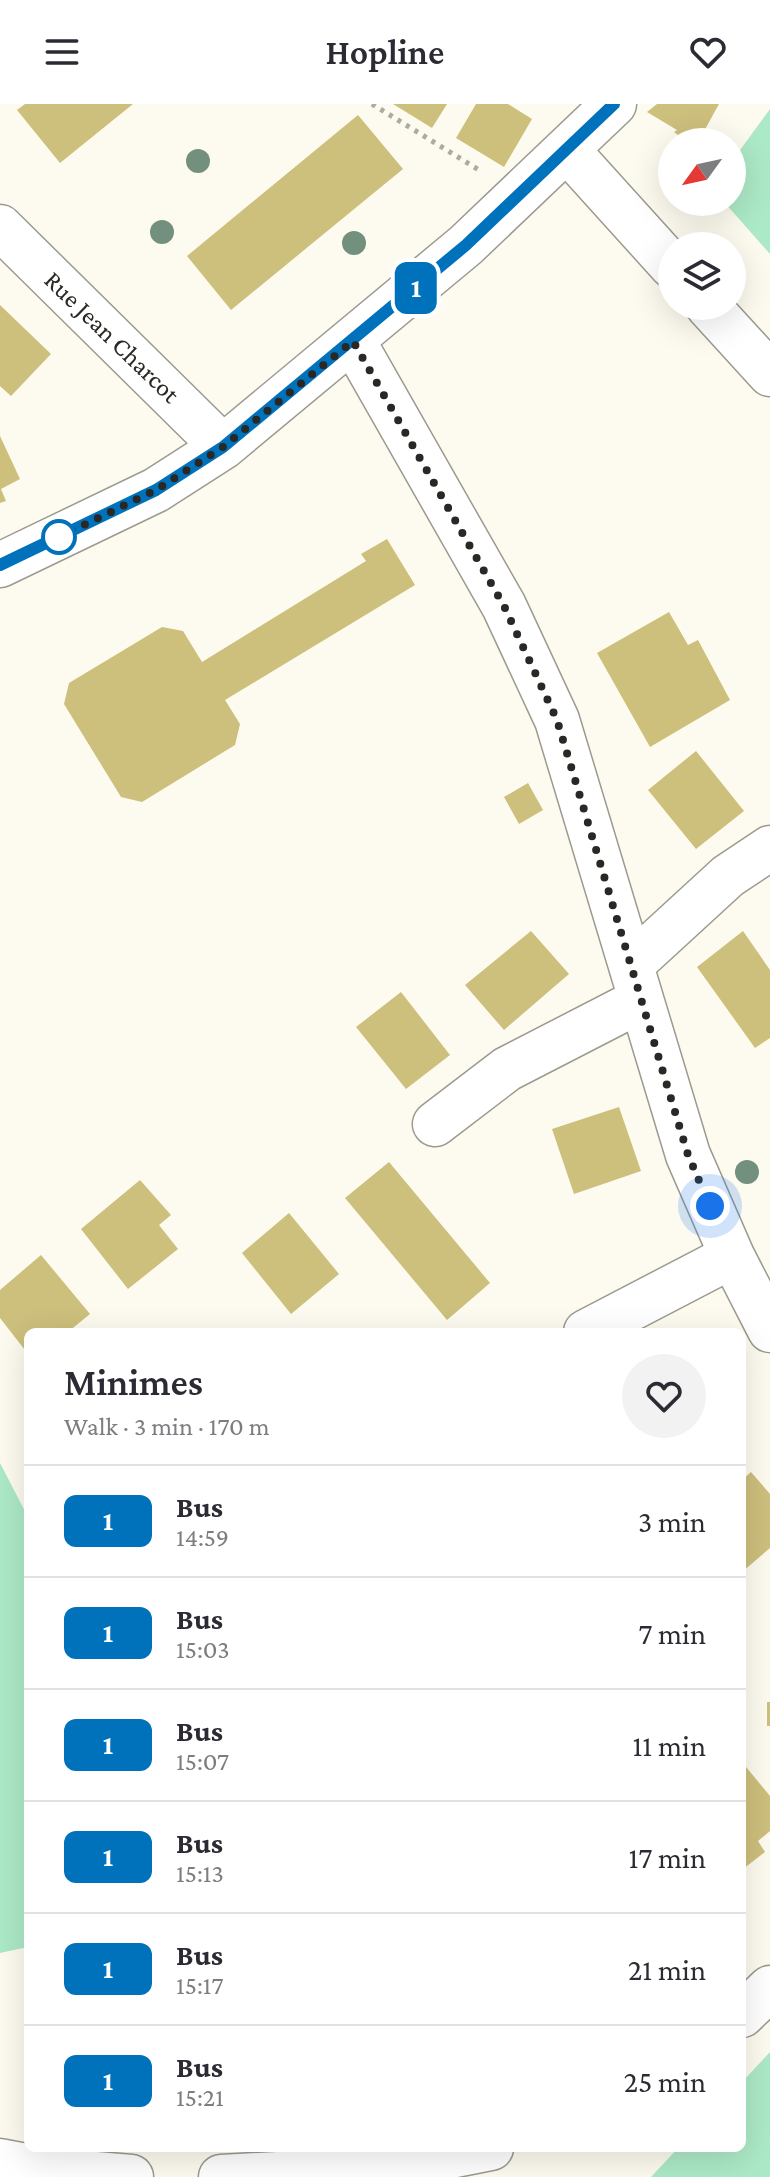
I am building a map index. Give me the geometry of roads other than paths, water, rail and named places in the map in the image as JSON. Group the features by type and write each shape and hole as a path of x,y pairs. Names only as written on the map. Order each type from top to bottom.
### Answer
{"street":[{"path":"0,565 156,490 223,447 353,341 521,195 614,104"},
{"path":"568,151 658,251"},
{"name":"Rue Jean Charcot","path":"0,227 223,447"},
{"path":"721,320 770,374"},
{"path":"353,341 504,606 557,720 688,1155 732,1256 770,1330"},
{"path":"435,1124 507,1069 636,983 728,876 770,848"},
{"path":"594,1328 732,1256"},
{"path":"746,2011 770,1988"},
{"path":"221,2177 389,2168 471,2152"},
{"path":"0,2161 48,2170 131,2177"}]}
